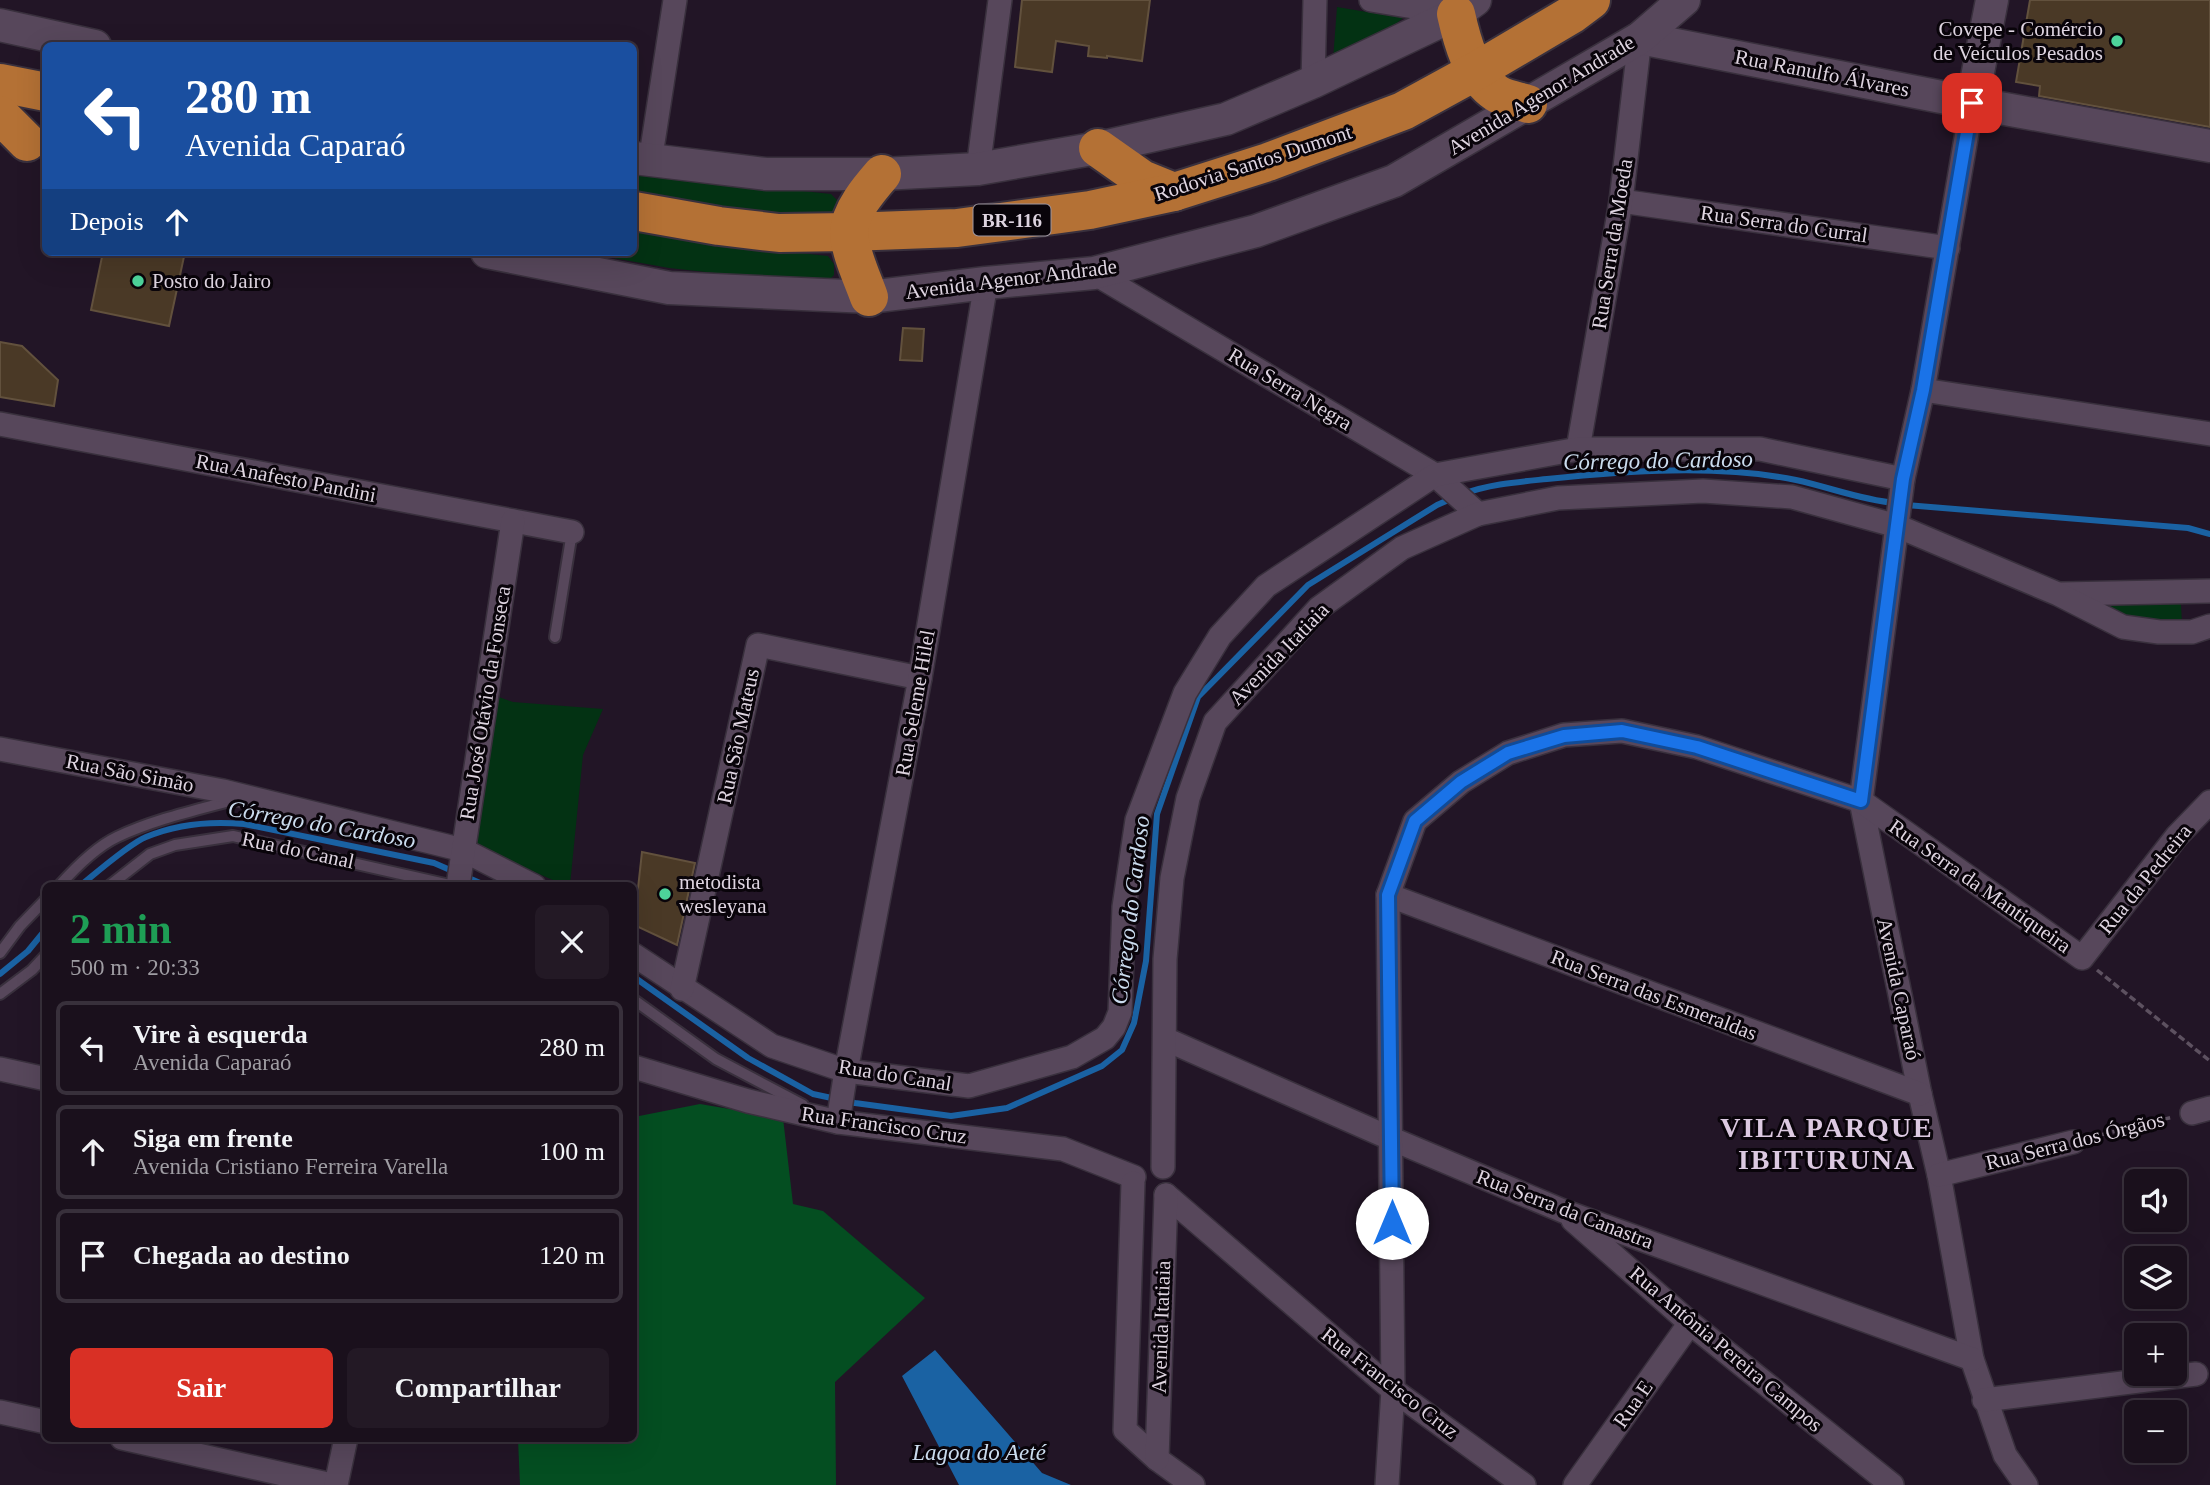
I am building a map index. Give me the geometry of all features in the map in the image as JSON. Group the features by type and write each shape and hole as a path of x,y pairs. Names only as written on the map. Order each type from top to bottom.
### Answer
{"highway":[{"name":"Rodovia Santos Dumont","path":"637,212 779,233 849,232 957,228 1090,210 1174,192 1268,162 1403,111 1571,15 1591,0"},
{"path":"1465,7 1462,41 1476,71 1496,94 1528,104"},
{"path":"0,83 42,91"},
{"path":"0,116 24,141"},
{"path":"1098,148 1142,179 1174,192"},
{"path":"869,297 854,256 849,232 862,198 881,174"}],"main road":[{"name":"Avenida Agenor Andrade","path":"507,256 669,288 869,297 1094,273 1256,231 1394,181 1640,37 1684,0"},
{"path":"1972,103 1992,0"},
{"path":"642,160 766,174 881,174 978,169 1098,148 1226,119 1313,82 1465,7"},
{"path":"3,17 82,42"},
{"name":"Rua Ranulfo Álvares","path":"1640,37 1972,103 2210,146"}],"street":[{"path":"642,160 675,0"},
{"path":"978,169 1000,0"},
{"path":"1313,82 1315,0"},
{"path":"1371,0 1465,7"},
{"name":"Rua Serra da Moeda","path":"1578,449 1621,201 1640,37"},
{"name":"Avenida Caparaó","path":"1972,103 1923,390 1903,479 1861,801 1920,1094 1940,1175 1972,1359 2005,1455 2026,1485"},
{"name":"Rua Serra do Curral","path":"1621,201 1948,248"},
{"name":"Rua Serra Negra","path":"1094,273 1435,475 1478,514"},
{"name":"Rua Seleme Hilel","path":"838,1122 920,678 986,283"},
{"path":"1923,390 2210,434"},
{"name":"Rua Anafesto Pandini","path":"0,424 572,532"},
{"path":"1435,475 1578,449 1760,449 1903,479"},
{"name":"Rua do Canal","path":"637,957 772,1046 846,1071 968,1086 1072,1057 1105,1038 1114,1027 1120,1012 1124,907 1137,820 1185,693 1220,636 1266,586 1435,475"},
{"name":"Avenida Itatiaia","path":"1157,1459 1166,1195 1170,1183 1170,1177 1163,1167 1165,959 1172,878 1188,797 1214,722 1319,608 1402,548 1478,514 1558,498 1703,491 1792,497 1897,526 2058,594 2123,627 2159,632 2192,632 2210,626"},
{"name":"Rua José Otávio da Fonseca","path":"457,882 513,521"},
{"path":"2058,594 2210,591"},
{"name":"Rua São Mateus","path":"682,989 758,645 920,678"},
{"name":"Rua Serra da Mantiqueira","path":"1387,1485 1393,1390 1388,895 1415,821 1461,782 1508,753 1564,736 1622,731 1697,747 1861,801 2082,958"},
{"name":"Rua São Simão","path":"0,749 247,796 463,850"},
{"name":"Rua da Pedreira","path":"2082,958 2177,836 2210,802"},
{"path":"463,850 526,882"},
{"name":"Rua Serra das Esmeraldas","path":"1388,895 1920,1094"},
{"name":"Rua Serra da Canastra","path":"1165,1039 1563,1211 1972,1359"},
{"name":"Rua Francisco Cruz","path":"637,1068 748,1101 838,1122 1063,1149 1133,1180"},
{"path":"0,1069 42,1078"},
{"name":"Rua Serra dos Órgãos","path":"1940,1175 2073,1142"},
{"path":"1163,1167 1145,1164 1136,1172 1133,1180 1137,1194 1148,1200 1161,1199 1166,1195"},
{"name":"Avenida Itatiaia","path":"1133,1180 1125,1430 1157,1459"},
{"name":"Rua Francisco Cruz","path":"1166,1195 1393,1390 1524,1485"},
{"name":"Rua Antônia Pereira Campos","path":"1563,1211 1690,1323 1892,1485"},
{"name":"Rua E","path":"1576,1485 1690,1323"},
{"path":"1984,1400 2196,1374"},
{"path":"0,1412 42,1421"},
{"path":"138,1442 281,1479 334,1485 345,1442"},
{"path":"1157,1459 1193,1485"}],"lane":[{"path":"555,637 572,532"},
{"name":"Rua do Canal","path":"62,882 72,871 115,838 162,819 247,796"},
{"name":"Rua do Canal","path":"115,882 150,854 175,845 233,836 438,882"},
{"path":"0,953 20,926 42,904"},
{"path":"0,994 42,959"},
{"path":"637,1002 716,1059 777,1093 838,1122"}],"path":[{"name":"Rua Serra da Mantiqueira","path":"2082,958 2210,1061"},
{"name":"Rua Serra dos Órgãos","path":"2073,1142 2201,1110"}],"green space":[{"path":"1337,7 1403,18 1385,33 1333,60"},
{"path":"637,171 669,177 831,194 838,201 841,215 833,221 637,197"},
{"path":"637,232 695,242 828,256 834,264 834,275 827,282 809,283 669,268 602,256 637,256"},
{"path":"2177,596 2181,605 2182,624 2127,622 2085,599"},
{"path":"493,695 513,702 603,709 583,755 570,882 557,882 469,843"},
{"path":"700,1104 783,1118 793,1204 823,1211 925,1298 835,1382 836,1485 520,1485 518,1442 637,1442 637,1116"}],"water":[{"name":"Lagoa do Aeté","path":"935,1350 1042,1473 1071,1485 959,1485 902,1376"}],"building":[{"path":"1022,0 1150,0 1142,61 1088,56 1089,46 1056,41 1052,72 1015,67"},
{"name":"Covepe - Comércio de Veículos Pesados","path":"2030,0 2210,0 2210,127 2039,96 2040,86 2016,82"},
{"name":"Posto do Jairo","path":"102,256 184,256 169,326 91,310"},
{"path":"903,328 924,329 922,361 900,360"},
{"path":"0,342 22,346 58,380 54,406 0,397"},
{"name":"metodista wesleyana","path":"642,852 695,863 677,945 637,926"}],"waterway":[{"name":"Córrego do Cardoso","path":"1463,494 1515,482 1640,472 1703,471 1766,475 1895,503"},
{"name":"Córrego do Cardoso","path":"637,979 748,1058 813,1094 855,1103 951,1116 1007,1108 1102,1066 1122,1050 1134,1023 1146,961 1157,814 1198,697 1308,585 1437,505 1453,498"},
{"name":"Córrego do Cardoso","path":"1906,505 2188,528 2210,534"},
{"name":"Córrego do Cardoso","path":"85,882 122,852 146,837 182,826 219,823 244,824 434,863 478,882"},
{"name":"Córrego do Cardoso","path":"0,974 28,951 42,934"}],"place":[{"name":"Covepe - Comércio de Veículos Pesados","path":"2117,41"},
{"name":"Posto do Jairo","path":"138,281"},
{"name":"metodista wesleyana","path":"665,894"}],"district":[{"name":"VILA PARQUE IBITURUNA","path":"1827,1143"}],"route":[{"path":"1392,1223 1388,895 1415,821 1461,782 1508,753 1564,736 1622,731 1697,747 1861,801 1903,479 1923,390 1972,103"}]}
